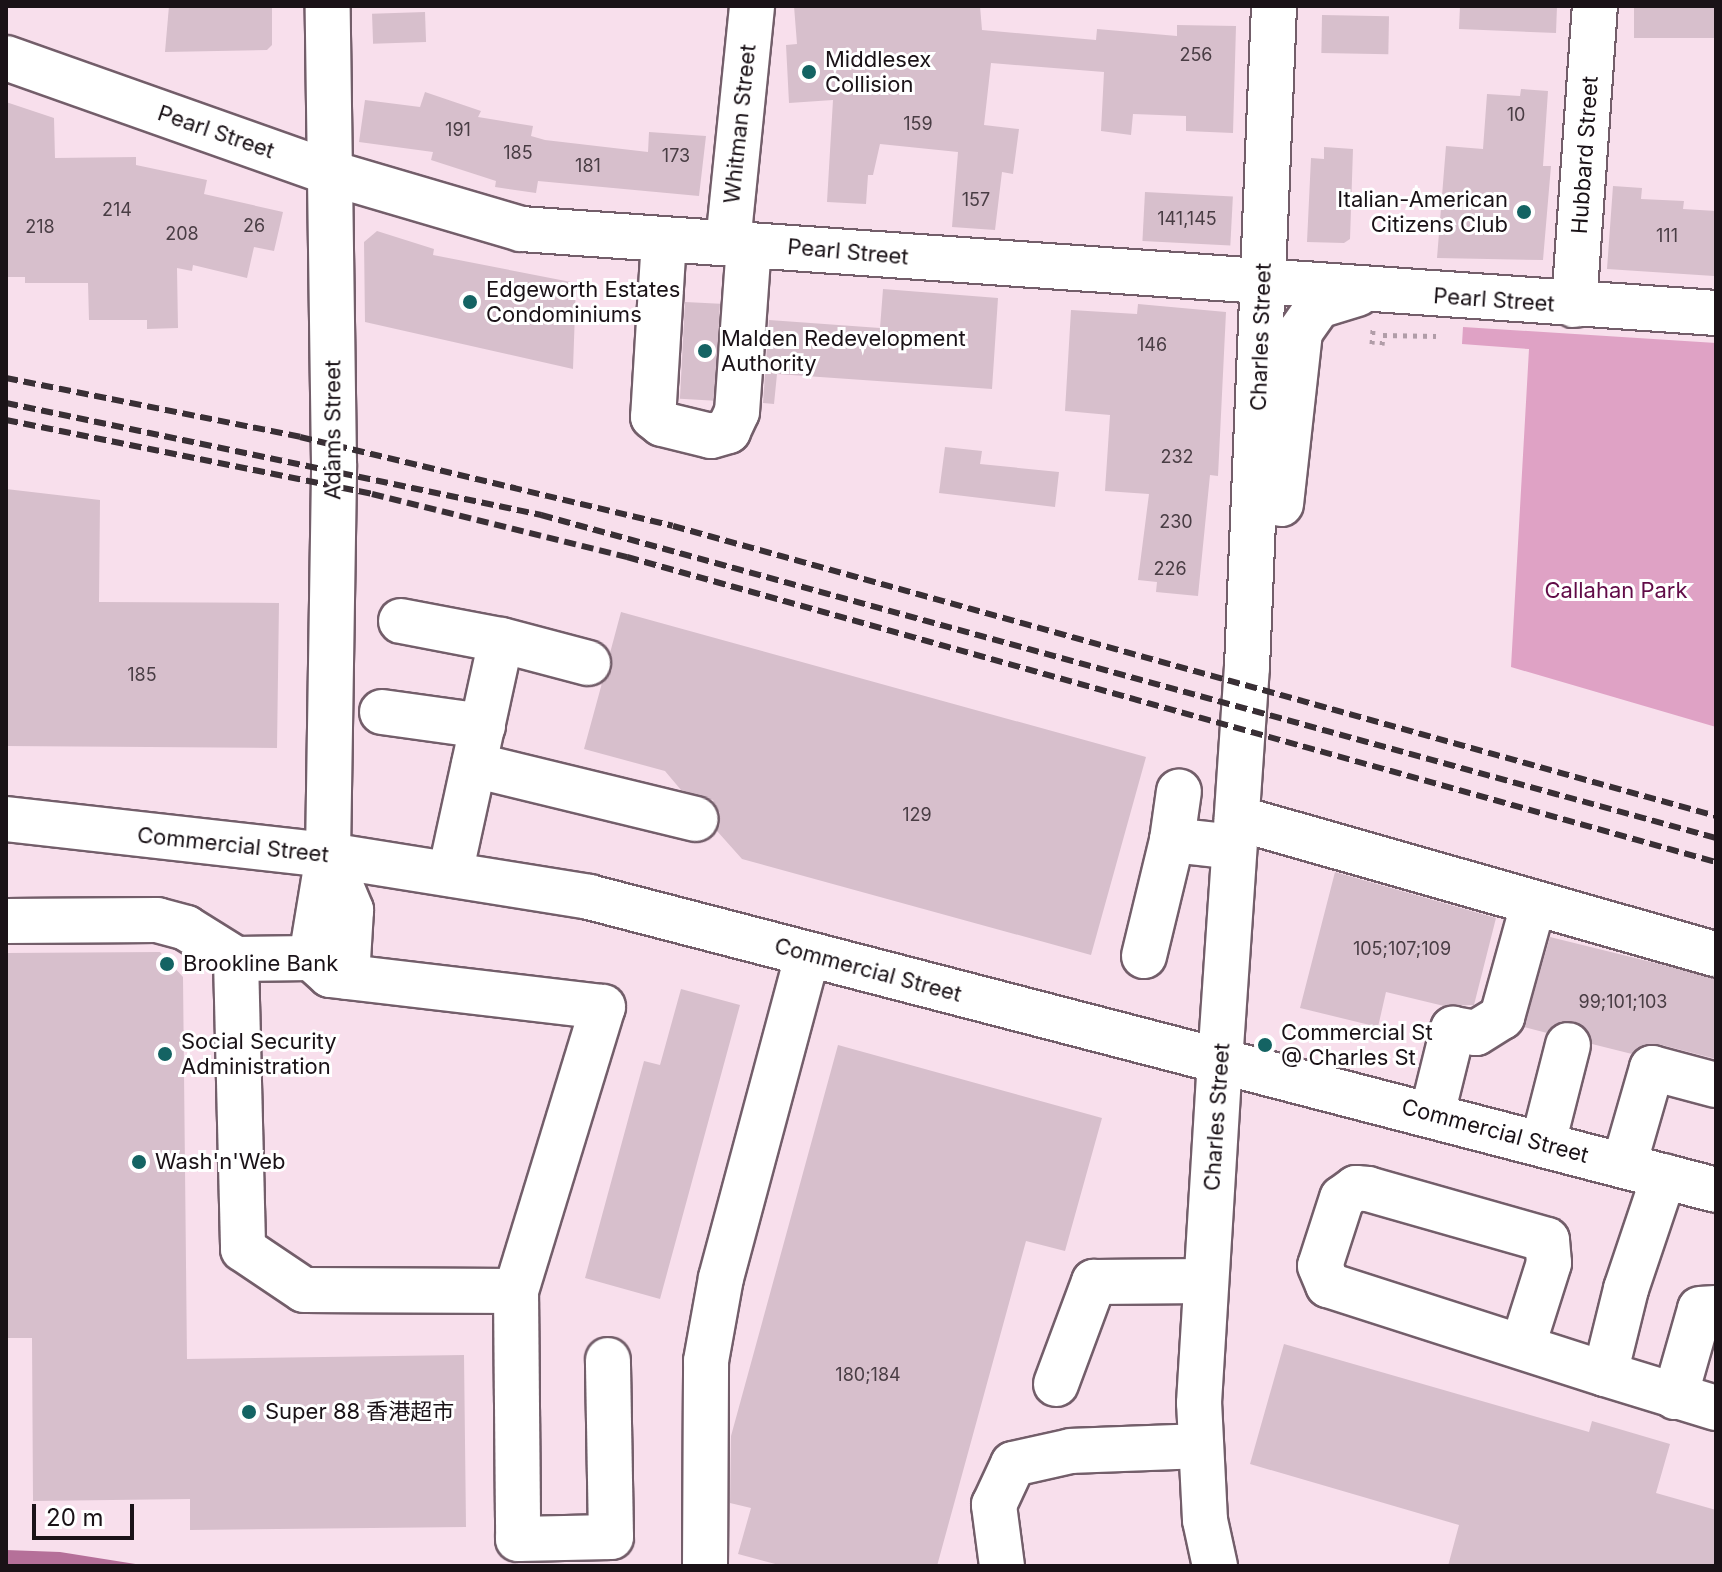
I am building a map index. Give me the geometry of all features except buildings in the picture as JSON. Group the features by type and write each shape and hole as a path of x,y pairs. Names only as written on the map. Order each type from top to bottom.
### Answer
{"street":[{"name":"Adams Street","path":"328,6 334,464 329,968"},
{"name":"Whitman Street","path":"664,239 653,417 662,424 711,436 728,431 737,412 739,244 752,6"},
{"name":"Charles Street","path":"1215,1566 1205,1520 1201,1446 1206,1281 1247,667 1274,6"},
{"name":"Hubbard Street","path":"1574,305 1595,6"},
{"name":"Pearl Street","path":"6,58 331,173 510,227 1263,285 1716,313"},
{"name":"Charles Street","path":"1247,667 1272,564 1300,332 1324,303 1376,292"},
{"path":"401,621 501,640 588,663"},
{"path":"450,874 501,640"},
{"path":"382,712 696,819"},
{"path":"1144,956 1172,840 1179,791"},
{"name":"Commercial Street","path":"6,819 328,855 589,897 1716,1190"},
{"path":"1172,840 1235,832 1533,905 1716,954"},
{"path":"1432,1114 1453,1029 1476,1033 1502,1017 1533,905"},
{"path":"6,921 157,920 186,928 236,959 329,968 603,1007 516,1291 518,1539 611,1537 608,1360"},
{"path":"705,1566 706,1361 721,1278 808,954"},
{"path":"236,959 243,1249 304,1290 516,1291"},
{"path":"1543,1143 1568,1045"},
{"path":"1605,1374 1626,1289 1644,1171 1652,1068 1716,1085"},
{"path":"1523,1345 1549,1263 1547,1240 1368,1189 1356,1188 1342,1198 1320,1266 1328,1285 1696,1402 1700,1309 1716,1308"},
{"path":"1056,1384 1094,1282 1206,1281"},
{"path":"1002,1566 994,1505 1013,1464 1071,1451 1201,1446"}],"green space":[{"name":"Callahan Park","path":"1463,327 1716,343 1716,727 1511,667 1529,349 1462,344"}],"shaded area":[{"path":"6,1550 60,1552 148,1566 6,1566"}],"railway":[{"path":"6,378 300,437 673,526 1716,816"},
{"path":"6,403 541,515 1716,838"},
{"path":"6,420 372,494 627,557 1716,862"}],"place":[{"name":"Middlesex Collision","path":"809,72"},
{"name":"Italian-American Citizens Club","path":"1524,212"},
{"name":"Edgeworth Estates Condominiums","path":"470,302"},
{"name":"Malden Redevelopment Authority","path":"705,351"},
{"name":"Brookline Bank","path":"167,964"},
{"name":"Commercial St @ Charles St","path":"1265,1045"},
{"name":"Social Security Administration","path":"165,1054"},
{"name":"Wash'n'Web","path":"139,1162"},
{"name":"Super 88 香港超市","path":"249,1412"}]}
